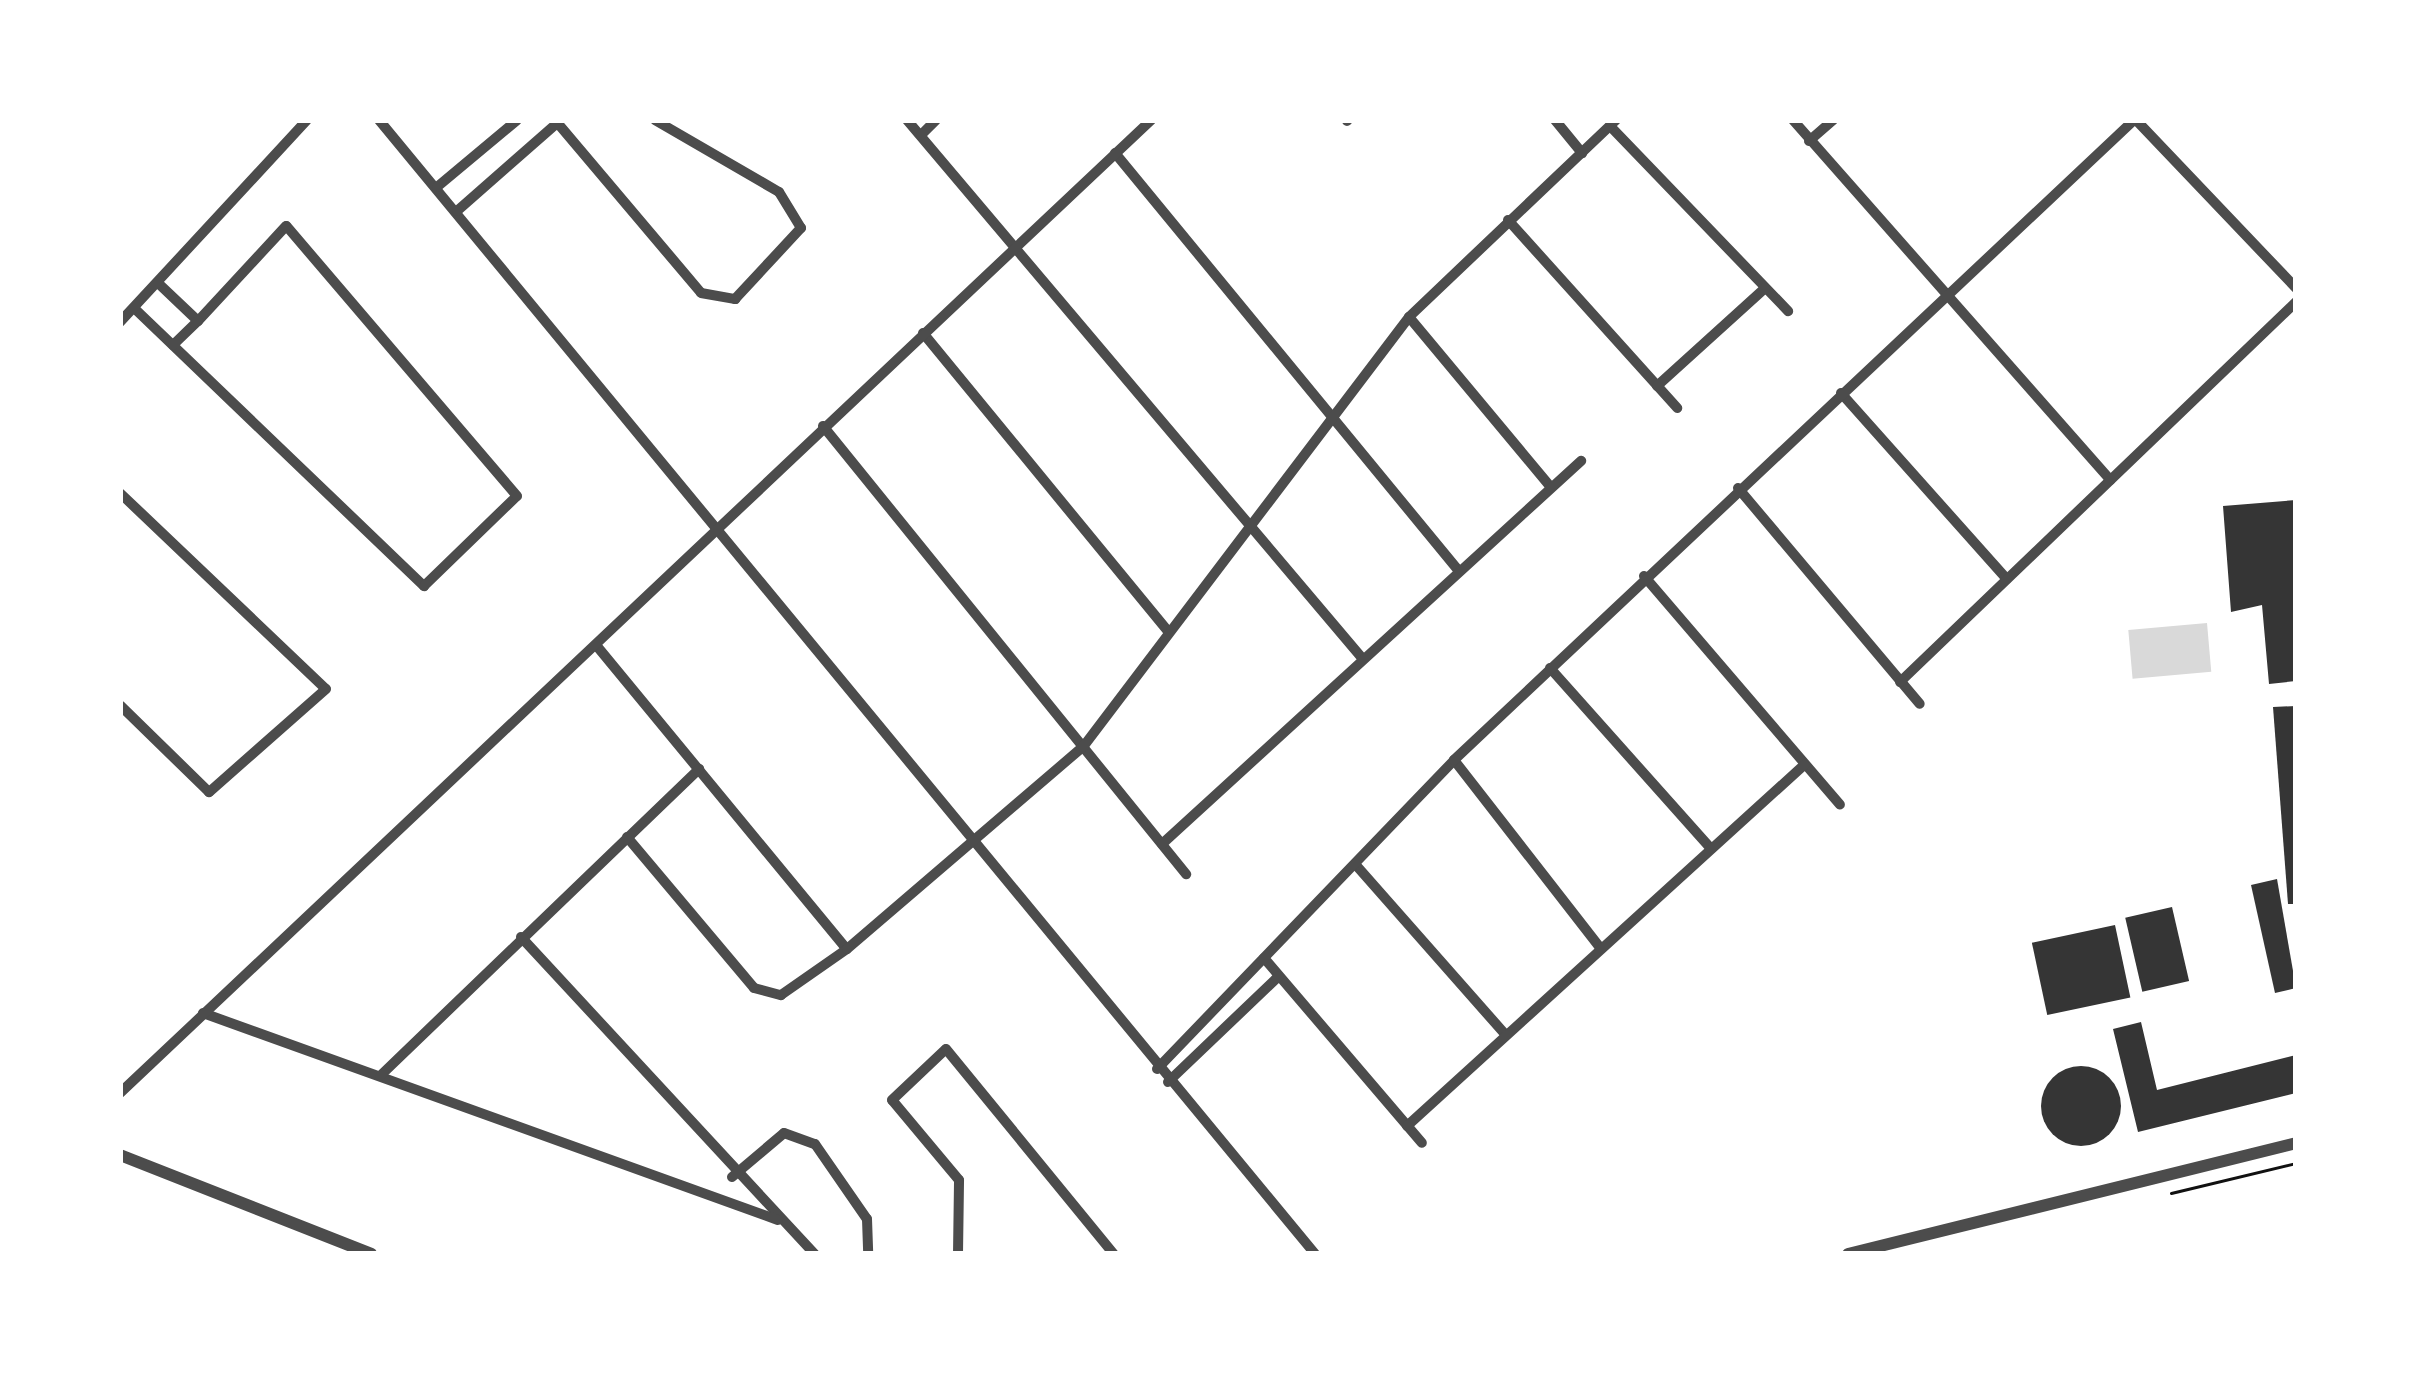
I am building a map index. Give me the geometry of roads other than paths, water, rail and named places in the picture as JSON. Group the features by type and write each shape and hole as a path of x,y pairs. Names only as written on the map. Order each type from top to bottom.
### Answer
{"street":[{"path":"120,322 307,120"},
{"path":"379,120 1157,1069 1315,1254"},
{"path":"437,187 517,120"},
{"path":"457,211 556,122 701,293 735,299 801,228 779,192 655,120"},
{"path":"907,120 1018,244 1362,658"},
{"path":"921,135 936,120"},
{"path":"120,1093 1150,120"},
{"path":"1555,120 1582,153"},
{"path":"1792,120 1888,238 1947,294 2110,480"},
{"path":"1809,141 1833,120"},
{"path":"1157,1069 1454,760 1644,576 2135,120 2296,288"},
{"path":"627,837 754,988 781,995 848,950 1083,747 1331,413 1409,317 1613,123 1788,311"},
{"path":"1115,153 1458,570"},
{"path":"1508,220 1677,408"},
{"path":"134,308 424,586 517,496 286,226 173,345"},
{"path":"158,283 198,320"},
{"path":"1657,386 1765,288"},
{"path":"1900,682 2296,302"},
{"path":"1409,317 1550,486"},
{"path":"923,333 1168,632"},
{"path":"1841,392 2007,579"},
{"path":"824,426 1186,874"},
{"path":"1162,844 1581,461"},
{"path":"1738,488 1920,704"},
{"path":"120,493 326,689 209,792 120,705"},
{"path":"1644,576 1840,805"},
{"path":"596,645 848,950"},
{"path":"1550,668 1712,849"},
{"path":"1454,760 1601,949"},
{"path":"1407,1126 1804,765"},
{"path":"380,1076 699,769"},
{"path":"1355,864 1506,1035"},
{"path":"521,938 732,1177 814,1254"},
{"path":"1264,958 1422,1143"},
{"path":"1168,1082 1279,976"},
{"path":"202,1013 778,1220"},
{"path":"958,1254 959,1180 892,1100 946,1049 1114,1254"},
{"path":"732,1177 784,1133 815,1144 867,1219 868,1254"},
{"path":"1848,1254 2168,1180 2296,1143"},
{"path":"120,1155 371,1254"}]}
